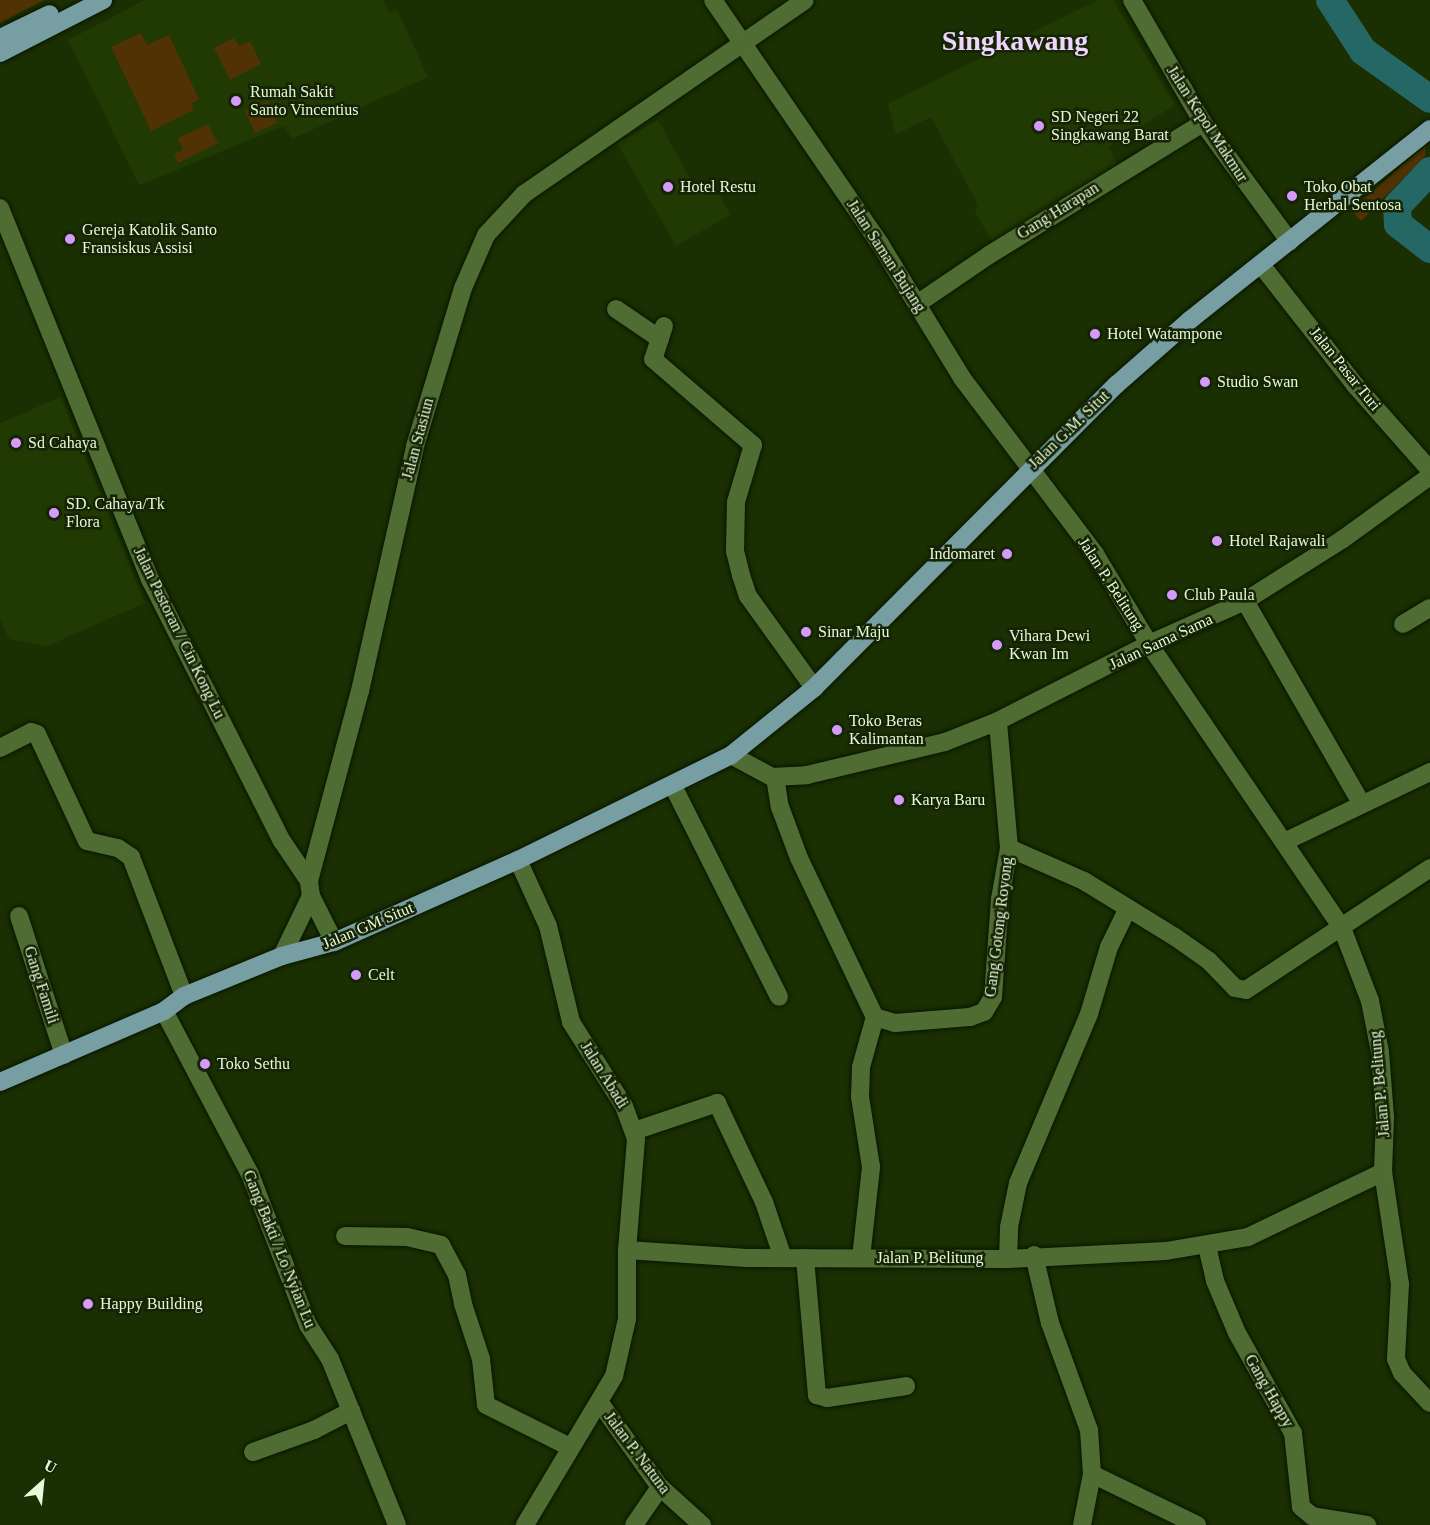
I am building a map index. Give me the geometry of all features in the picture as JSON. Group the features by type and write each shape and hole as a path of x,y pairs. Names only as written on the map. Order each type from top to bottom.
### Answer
{"main road":[{"path":"0,38 79,0"},
{"path":"0,53 103,0"},
{"name":"Jalan G.M. Situt","path":"731,755 814,688 1029,469 1190,320 1262,266 1426,132"},
{"name":"Jalan GM Situt","path":"0,1082 164,1011 184,996 282,956 334,942 518,860 673,786 731,755"}],"street":[{"name":"Jalan Saman Bujang","path":"712,0 917,304 962,378 1029,469"},
{"name":"Jalan Stasiun","path":"282,956 310,888 360,691 415,446 472,262 501,216 524,194 657,99 805,0"},
{"name":"Jalan Kepol Makmur","path":"1132,0 1203,123 1290,242"},
{"name":"Gang Harapan","path":"917,304 989,255 1203,123"},
{"name":"Jalan Pastoran / Cin Kong Lu","path":"0,208 152,581 282,841 310,888 334,942"},
{"name":"Jalan Pasar Turi","path":"1262,266 1355,385 1430,470"},
{"path":"616,309 662,332 653,358 753,445 736,502 735,551 738,567 748,597 814,688"},
{"name":"Jalan P. Belitung","path":"627,1250 721,1258 780,1250 806,1258 861,1258 1008,1250 1034,1255 1123,1254 1207,1246 1248,1237 1383,1172 1385,1118 1380,1052 1370,1001 1342,928 1149,644 1095,554 1029,469"},
{"name":"Jalan Sama Sama","path":"731,755 747,767 775,777 860,765 945,742 998,721 1149,644 1245,602 1343,539 1430,476"},
{"path":"1245,602 1361,803"},
{"path":"1404,624 1430,608"},
{"name":"Gang Gotong Royong","path":"875,1017 911,1023 984,1012 993,997 1000,899 1009,848 998,721"},
{"path":"0,748 31,732 37,734 87,841 118,848 131,857 184,996"},
{"path":"1284,842 1361,803 1430,772"},
{"path":"775,777 780,807 799,858 875,1017 861,1067 860,1097 871,1167 861,1258"},
{"path":"673,786 779,997"},
{"path":"1009,848 1084,881 1209,961 1235,988 1246,990 1260,977 1342,928 1430,868"},
{"name":"Jalan Abadi","path":"518,860 548,926 572,1022 624,1106 636,1138 627,1250 627,1319 614,1376 600,1403 570,1447 525,1525"},
{"path":"1008,1250 1018,1183 1089,1014 1109,947 1128,908"},
{"name":"Gang Famili","path":"19,916 64,1054"},
{"name":"Gang Bakti / Lo Nyian Lu","path":"164,1011 250,1174 308,1325 330,1359 397,1525"},
{"path":"634,1131 717,1103 744,1157 780,1250"},
{"path":"1383,1172 1400,1284 1396,1359 1402,1373 1430,1403"},
{"path":"345,1236 407,1237 441,1245 458,1275 463,1304 481,1359 486,1404 570,1447"},
{"name":"Gang Happy","path":"1207,1246 1215,1281 1238,1333 1293,1433 1301,1518 1367,1525"},
{"path":"1034,1255 1050,1323 1089,1430 1092,1474 1082,1525"},
{"path":"806,1258 817,1395 827,1398 906,1386"},
{"name":"Jalan P. Natuna","path":"600,1403 660,1486 699,1524"},
{"path":"253,1452 314,1430 351,1411"},
{"path":"1092,1474 1197,1525"},
{"path":"634,1525 660,1486"}],"shaded area":[{"path":"0,0 44,0 0,23"},
{"name":"Rumah Sakit Santo Vincentius","path":"145,0 383,0 389,13 397,10 428,77 292,139 284,126 139,185 68,40"},
{"name":"SD Negeri 22 Singkawang Barat","path":"1098,0 1113,0 1175,105 1108,147 1120,169 995,245 975,213 978,205 931,117 896,134 888,104"},
{"path":"141,33 147,45 169,35 199,99 191,104 194,110 151,131 111,47"},
{"path":"234,38 239,46 250,41 261,64 230,80 214,48"},
{"path":"268,101 277,123 255,133 245,111"},
{"name":"Hotel Restu","path":"658,120 697,191 713,182 730,215 676,246 617,143"},
{"path":"208,124 218,143 178,163 174,154 183,150 178,138"},
{"path":"1426,145 1425,156 1361,221 1351,210"},
{"name":"SD. Cahaya/Tk Flora","path":"61,397 145,603 47,646 9,639 0,619 0,423"}],"waterway":[{"path":"1330,0 1363,51 1430,99"},
{"path":"1430,171 1397,206 1398,224 1430,249"}],"place":[{"name":"Rumah Sakit Santo Vincentius","path":"236,101"},
{"name":"SD Negeri 22 Singkawang Barat","path":"1039,126"},
{"name":"Hotel Restu","path":"668,187"},
{"name":"Toko Obat Herbal Sentosa","path":"1292,196"},
{"name":"Gereja Katolik Santo Fransiskus Assisi","path":"70,239"},
{"name":"Hotel Watampone","path":"1095,334"},
{"name":"Studio Swan","path":"1205,382"},
{"name":"Sd Cahaya","path":"16,443"},
{"name":"SD. Cahaya/Tk Flora","path":"54,513"},
{"name":"Hotel Rajawali","path":"1217,541"},
{"name":"Indomaret","path":"1007,554"},
{"name":"Club Paula","path":"1172,595"},
{"name":"Sinar Maju","path":"806,632"},
{"name":"Vihara Dewi Kwan Im","path":"997,645"},
{"name":"Toko Beras Kalimantan","path":"837,730"},
{"name":"Karya Baru","path":"899,800"},
{"name":"Celt","path":"356,975"},
{"name":"Toko Sethu","path":"205,1064"},
{"name":"Happy Building","path":"88,1304"}],"district":[{"name":"Singkawang","path":"1015,41"}]}
